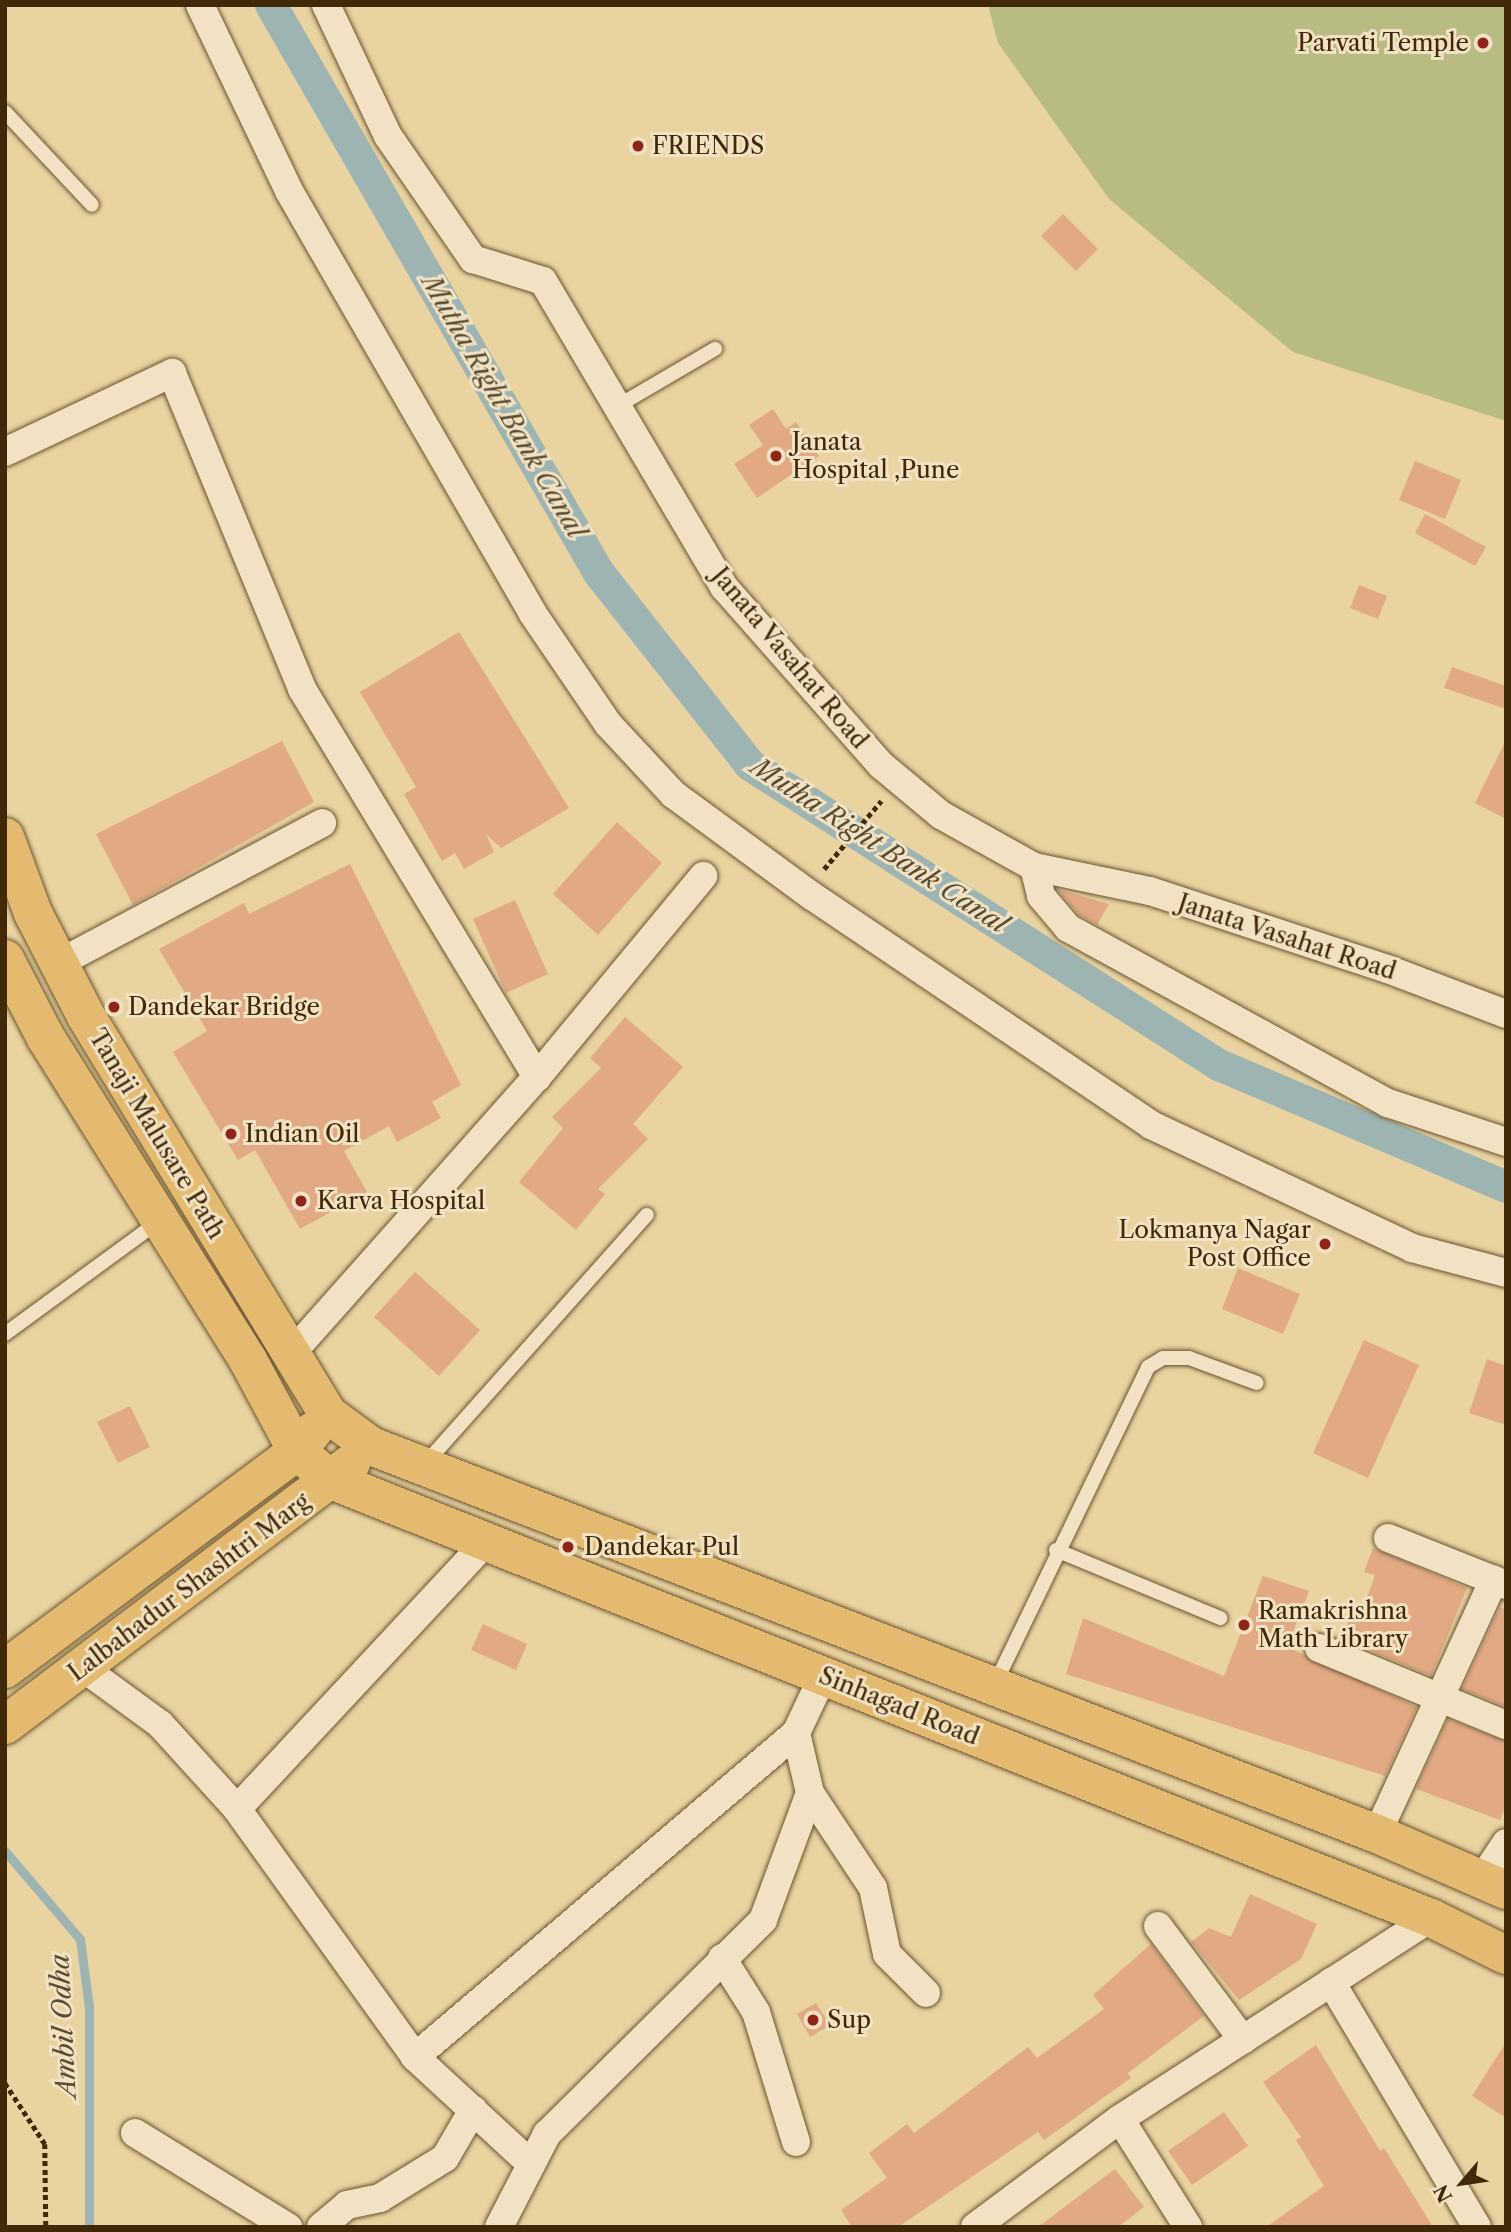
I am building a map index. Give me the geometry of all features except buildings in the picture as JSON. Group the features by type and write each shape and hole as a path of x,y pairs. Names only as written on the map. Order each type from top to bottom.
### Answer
{"main road":[{"name":"Tanaji Malusare Path","path":"5,837 59,963 126,1082 290,1355 331,1416"},
{"name":"Tanaji Malusare Path","path":"5,959 87,1106 247,1360 297,1451"},
{"path":"87,1106 126,1082"},
{"name":"Sinhagad Road","path":"331,1416 371,1446 1377,1834 1494,1885"},
{"name":"Lalbahadur Shashtri Marg","path":"5,1669 297,1451 331,1416"},
{"name":"Lalbahadur Shashtri Marg","path":"5,1725 331,1480 371,1446"},
{"name":"Sinhagad Road","path":"297,1451 331,1480 1431,1918 1506,1955"},
{"path":"870,1695 886,1645"}],"street":[{"path":"200,5 289,191 380,354 533,614 608,724 673,794 805,891 1151,1125 1412,1248 1506,1273"},
{"name":"Janata Vasahat Road","path":"326,5 388,136 473,258 543,281 724,587 899,780 941,815 1034,867 1150,891 1390,970 1506,1014"},
{"path":"5,452 172,373 302,689 537,1077"},
{"path":"59,963 323,823"},
{"path":"1034,867 1041,896 1068,929 1388,1103 1506,1142"},
{"path":"290,1355 537,1077 703,876"},
{"path":"1377,1834 1437,1697 1500,1583 1388,1538"},
{"path":"237,1809 486,1542"},
{"path":"1319,1648 1506,1725"},
{"path":"82,1667 160,1724 237,1809 415,2057 531,2164"},
{"path":"415,2057 796,1733 823,1676"},
{"path":"796,1733 810,1793 873,1888 887,1954 926,1993"},
{"path":"499,2227 547,2134 763,1920 810,1793"},
{"path":"1494,1885 1506,1843"},
{"path":"975,2227 1120,2119 1431,1918"},
{"path":"1158,1926 1243,2040"},
{"path":"722,1958 756,2012 796,2142"},
{"path":"1331,1982 1477,2227"},
{"path":"321,2227 348,2205 380,2197 445,2158 473,2110"},
{"path":"1120,2119 1188,2227"},
{"path":"135,2133 288,2227"}],"lane":[{"path":"5,112 92,205"},
{"path":"616,407 715,349"},
{"path":"423,1466 647,1214"},
{"path":"5,1334 158,1222"},
{"path":"993,1687 1056,1550 1149,1367 1163,1357 1189,1358 1257,1383"},
{"path":"1056,1550 1220,1618"}],"path":[{"path":"805,891 899,780"},
{"path":"5,2082 45,2144 46,2227"}],"green space":[{"path":"988,5 1506,5 1506,421 1293,352 1109,199 998,43"}],"waterway":[{"name":"Mutha Right Bank Canal","path":"271,5 599,573 750,765 1219,1065 1506,1187"},
{"name":"Ambil Odha","path":"5,1851 80,1939 89,2007 89,2227"}],"place":[{"name":"Parvati Temple","path":"1483,43"},
{"name":"FRIENDS","path":"638,146"},
{"name":"Janata Hospital ,Pune","path":"776,456"},
{"name":"Dandekar Bridge","path":"114,1007"},
{"name":"Indian Oil","path":"231,1134"},
{"name":"Karva Hospital","path":"301,1201"},
{"name":"Lokmanya Nagar Post Office","path":"1325,1244"},
{"name":"Dandekar Pul","path":"568,1547"},
{"name":"Ramakrishna Math Library","path":"1244,1625"},
{"name":"Sup","path":"813,2020"}]}
